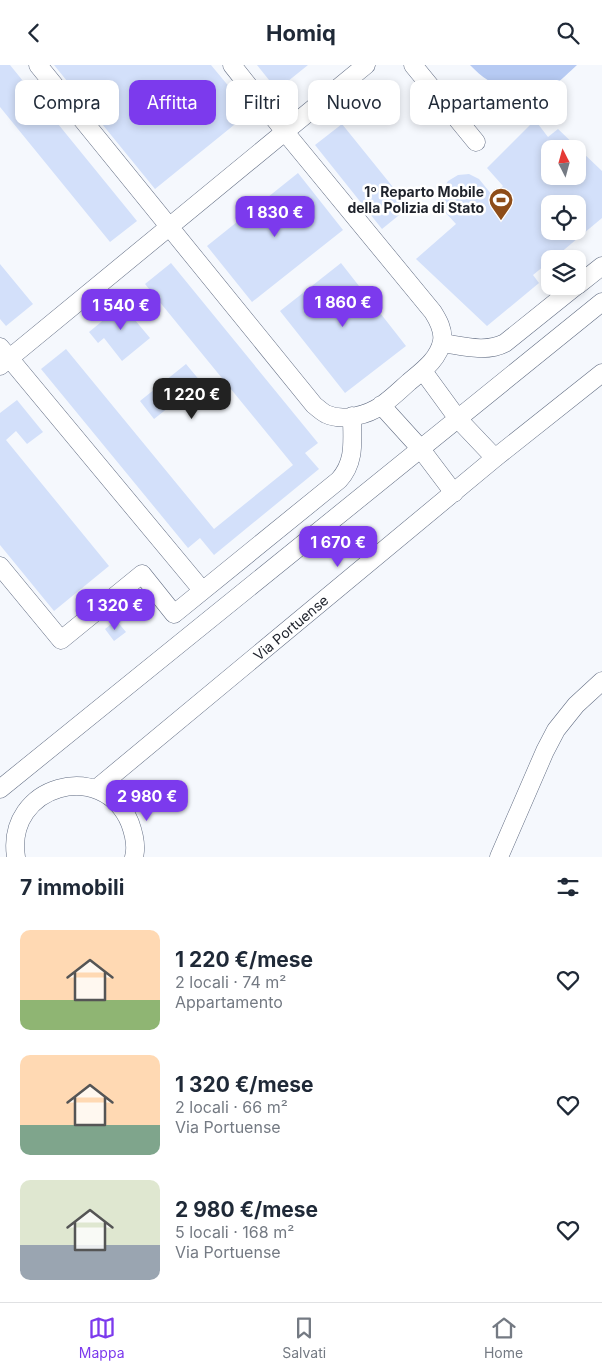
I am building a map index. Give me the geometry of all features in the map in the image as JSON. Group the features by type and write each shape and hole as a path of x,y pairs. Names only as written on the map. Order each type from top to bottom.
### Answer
{"street":[{"path":"38,65 314,405 332,417 352,416 366,412 381,405 423,371 434,358 442,343 440,326 433,312 232,65"},
{"path":"202,590 3,357 169,227 366,65"},
{"path":"412,65 476,142"},
{"path":"586,279 602,266"},
{"path":"442,343 482,349 498,347 566,295"},
{"path":"0,789 602,301"},
{"path":"423,371 458,419 496,458"},
{"name":"Via Portuense","path":"96,789 496,458 602,373"},
{"path":"381,405 420,448 454,493"},
{"path":"0,566 60,640 142,574 174,614 339,480 347,469 351,457 352,416"},
{"path":"499,857 556,730 576,705 602,681"},
{"path":"16,857 15,846 18,827 27,810 40,796 58,788 77,785 96,789 113,799 126,814 134,833 134,857"}],"shaded area":[{"path":"470,65 577,65 561,80 488,80"}],"building":[{"path":"0,65 10,65 22,80 15,80 15,125 59,125 137,221 110,242 0,107"},
{"path":"54,65 211,65 226,83 226,125 234,125 155,189 103,125 119,125 119,80 66,80"},
{"path":"257,65 308,65 289,80 269,80"},
{"path":"343,125 409,207 382,229 315,145"},
{"name":"1º Reparto Mobile della Polizia di Stato","path":"530,125 539,125 548,137 558,129 570,140 541,140 541,185 586,185 586,156 602,171 602,218 586,231 586,195 541,195 541,240 576,240 564,250 541,250 541,268 533,275 539,283 487,326 416,259 456,224 444,211 440,200 442,190 448,181 458,175 469,174 479,179 492,195 503,186 487,168"},
{"path":"298,173 343,230 252,302 207,246"},
{"path":"171,263 318,443 305,453 319,469 214,555 200,538 188,548 41,369 66,349 214,529 293,465 145,284"},
{"path":"341,263 406,346 345,393 280,311"},
{"path":"0,264 33,304 6,326 0,319"},
{"path":"129,299 137,309 130,314 150,338 122,361 104,338 98,343 89,332"},
{"path":"186,364 201,382 154,419 140,401"},
{"path":"17,400 43,432 27,444 16,431 6,440 109,566 54,611 0,545 0,413"},
{"path":"116,620 126,632 114,641 105,629"}],"place":[{"name":"1º Reparto Mobile della Polizia di Stato","path":"501,221"}]}
